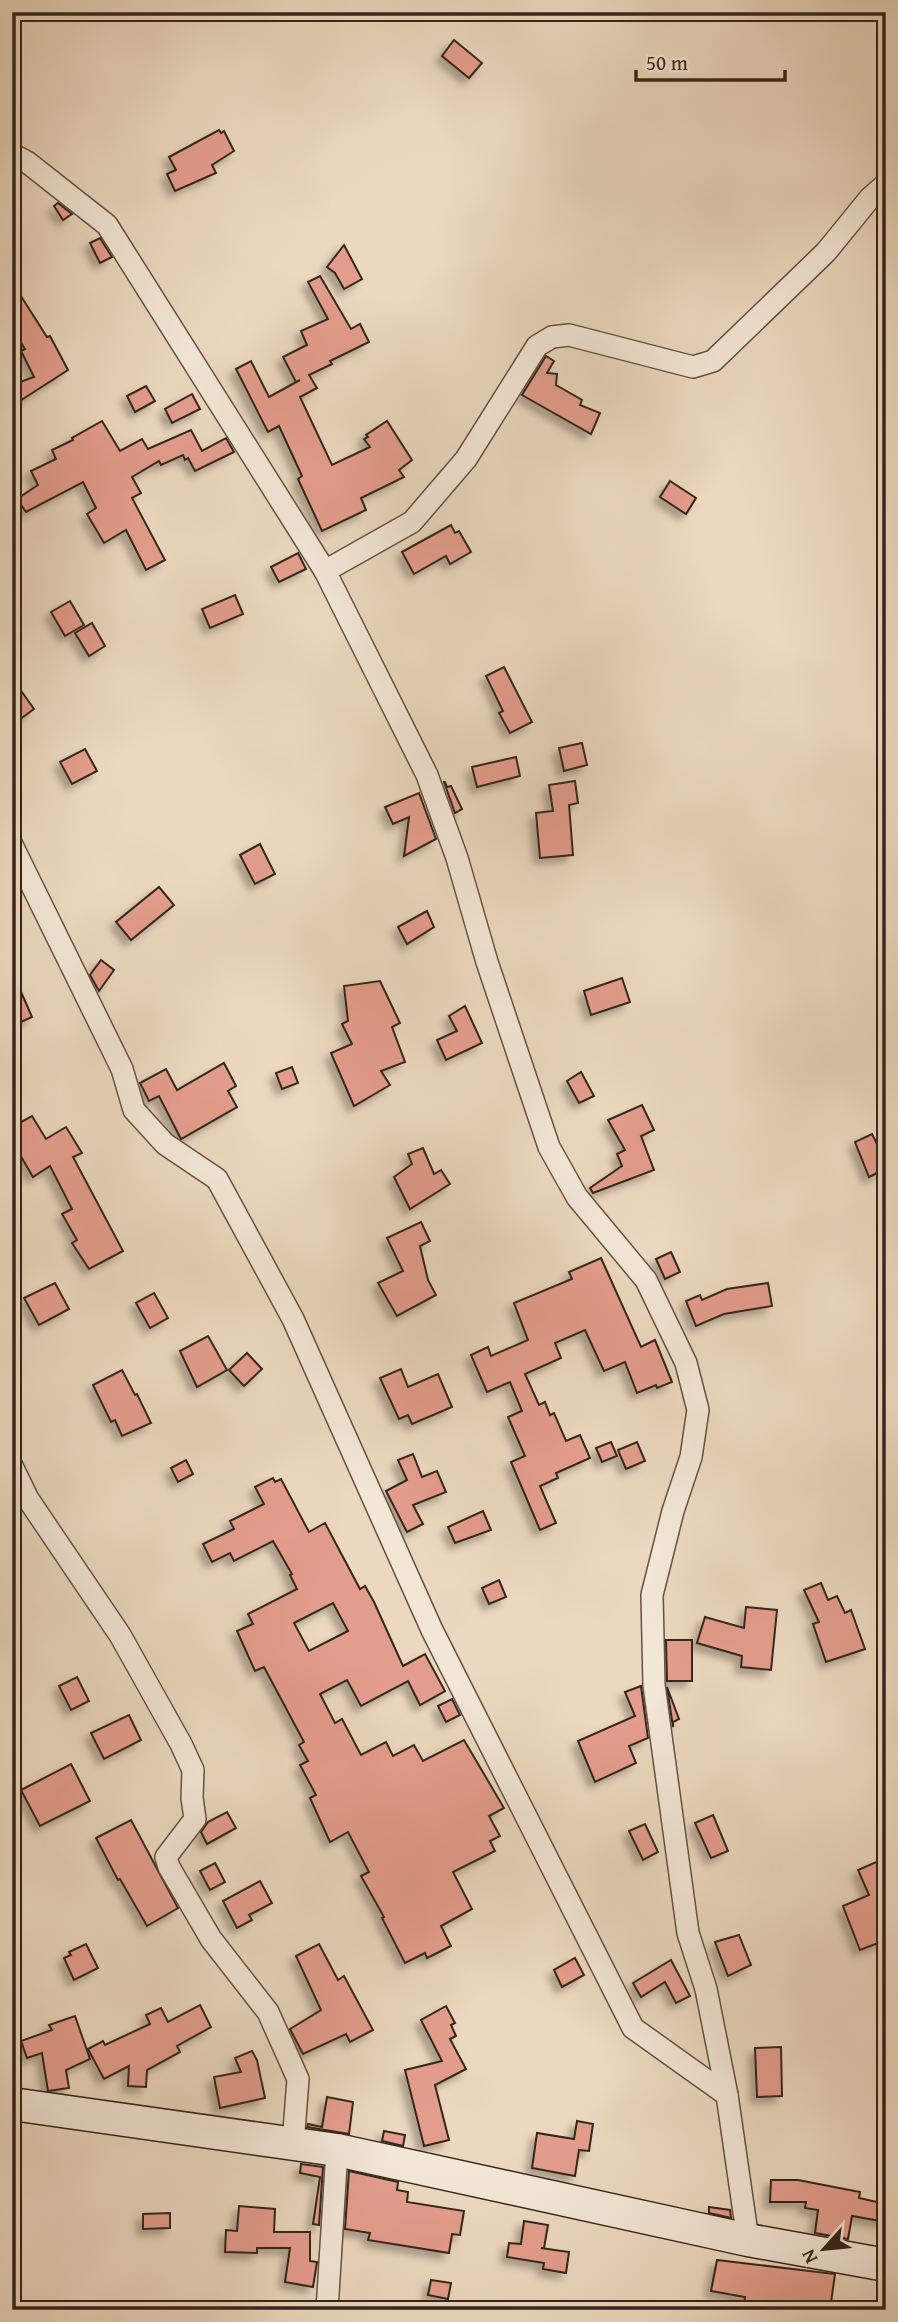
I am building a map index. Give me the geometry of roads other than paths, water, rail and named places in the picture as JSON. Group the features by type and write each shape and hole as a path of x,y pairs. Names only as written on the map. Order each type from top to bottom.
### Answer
{"main road":[{"path":"12,2104 337,2150 748,2240 886,2265"}],"street":[{"path":"12,155 27,162 107,225 325,571 427,775 457,858 487,961 549,1147 577,1197 646,1280 686,1363 698,1410 691,1457 673,1511 652,1595 654,1685 688,1933 705,1989 727,2095 748,2240"},
{"path":"325,571 412,522 466,459 537,346 552,337 569,335 693,367 713,360 826,252 870,198 886,184"},
{"path":"12,845 122,1069 134,1110 165,1144 217,1179 293,1320 432,1630 633,2028 727,2095"},
{"path":"12,1466 28,1499 120,1635 193,1770 194,1819 166,1857 169,1867 211,1940 268,2012 298,2079 293,2144"},
{"path":"327,2310 337,2150"}]}
